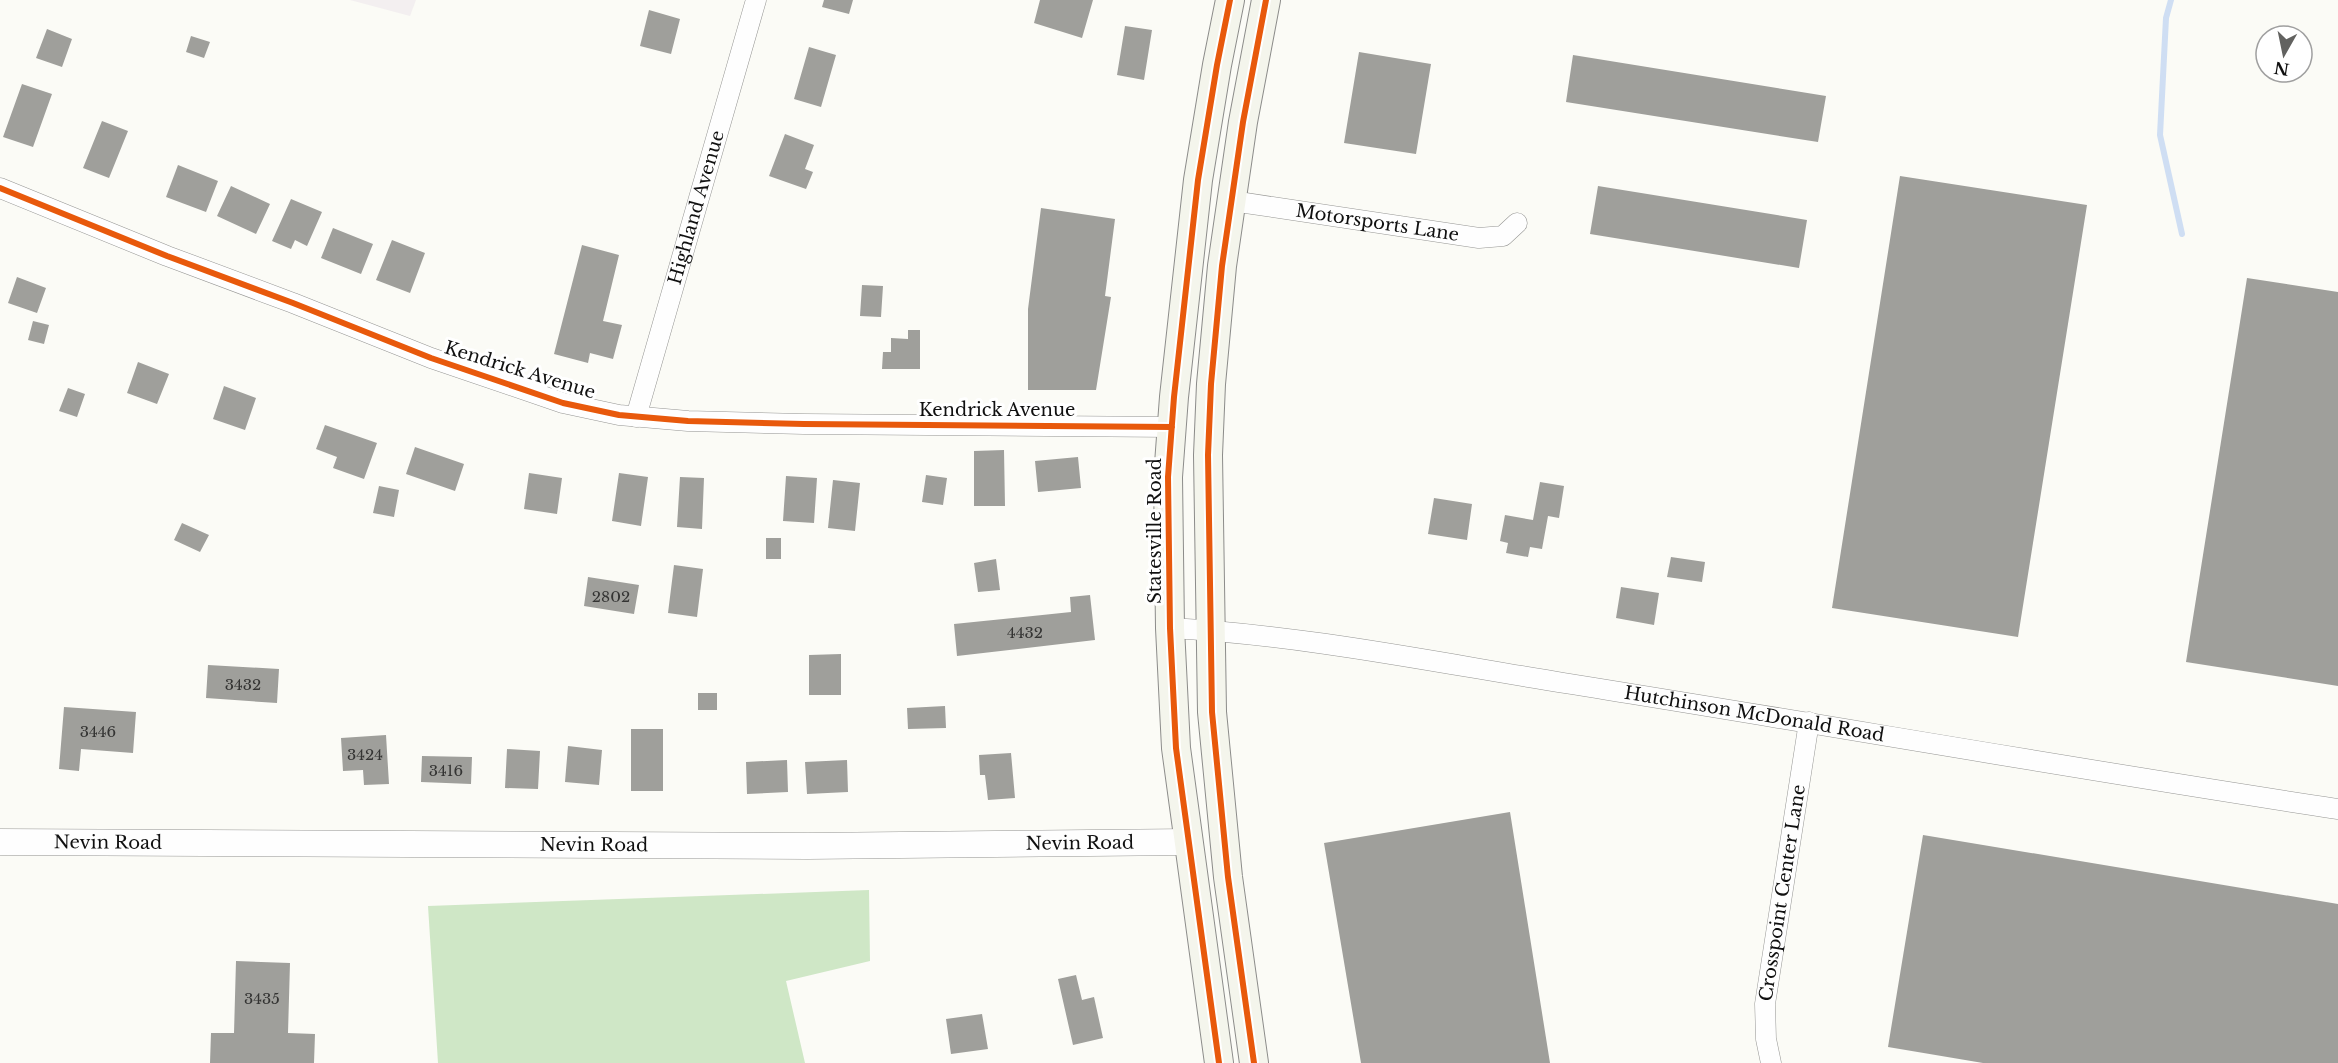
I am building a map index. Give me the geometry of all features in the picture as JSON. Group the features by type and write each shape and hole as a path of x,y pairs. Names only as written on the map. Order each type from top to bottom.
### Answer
{"main road":[{"name":"Statesville Road","path":"1218,1063 1176,748 1170,628 1168,477 1198,180 1230,0"},
{"path":"1254,1063 1228,877 1212,712 1208,455 1210,384 1222,266 1243,122 1266,0"}],"street":[{"name":"Highland Avenue","path":"636,417 756,0"},
{"name":"Kendrick Avenue","path":"0,188 167,256 432,358 563,403 636,417 688,421 1172,427"},
{"name":"Motorsports Lane","path":"1233,201 1479,238 1503,236 1517,223"},
{"name":"Hutchinson McDonald Road","path":"1170,628 1211,630 1324,645 2338,809"},
{"name":"Crosspoint Center Lane","path":"1771,1063 1766,1039 1766,1004 1809,722"},
{"name":"Nevin Road","path":"0,842 796,846 1188,842"}],"shaded area":[{"path":"350,0 416,0 410,16"}],"green space":[{"path":"869,890 870,961 786,981 805,1063 438,1063 428,906"}],"building":[{"path":"824,0 853,0 849,14 822,7"},
{"path":"1040,0 1093,0 1082,38 1034,23"},
{"path":"649,10 680,19 671,54 640,46"},
{"path":"1125,26 1152,30 1144,80 1117,75"},
{"path":"47,29 72,39 62,67 36,58"},
{"path":"191,36 210,42 204,58 186,52"},
{"path":"809,47 836,55 821,107 794,99"},
{"path":"1359,52 1431,64 1416,154 1344,143"},
{"path":"1573,55 1826,96 1818,142 1566,102"},
{"path":"22,84 52,94 33,147 3,137"},
{"path":"102,121 128,131 109,178 83,168"},
{"path":"785,134 814,145 805,169 813,172 806,189 769,176"},
{"path":"178,165 218,181 206,212 166,197"},
{"path":"1900,176 2087,205 2018,637 1832,608"},
{"path":"231,186 270,204 256,234 217,216"},
{"path":"1598,186 1807,220 1799,268 1590,234"},
{"path":"291,199 322,212 307,246 295,240 291,249 272,241"},
{"path":"1041,208 1115,219 1105,296 1111,297 1096,390 1028,390 1028,309"},
{"path":"333,228 373,244 361,274 321,258"},
{"path":"392,240 425,253 410,293 376,280"},
{"path":"582,245 619,255 603,321 622,325 613,359 590,353 588,363 554,354"},
{"path":"17,277 46,288 37,313 8,303"},
{"path":"2247,278 2338,292 2338,686 2186,662"},
{"path":"862,285 883,286 881,317 860,316"},
{"path":"33,321 49,325 44,344 28,340"},
{"path":"908,330 920,330 920,369 882,369 883,352 891,352 891,338 908,339"},
{"path":"138,362 169,374 157,404 127,393"},
{"path":"224,386 256,398 245,430 213,419"},
{"path":"68,388 85,394 77,417 59,411"},
{"path":"325,425 377,443 364,479 333,468 337,457 316,449"},
{"path":"415,447 464,464 455,491 406,474"},
{"path":"1004,450 1005,506 974,506 974,451"},
{"path":"1078,457 1081,488 1038,492 1035,461"},
{"path":"529,473 562,478 557,514 524,509"},
{"path":"619,473 648,477 641,526 612,521"},
{"path":"926,475 947,478 943,505 922,502"},
{"path":"786,476 817,478 814,523 783,521"},
{"path":"680,477 704,478 702,529 677,527"},
{"path":"833,480 860,483 855,531 828,528"},
{"path":"1540,482 1564,486 1559,518 1548,516 1542,549 1530,547 1528,557 1506,553 1508,543 1500,541 1505,515 1533,520"},
{"path":"379,486 399,490 394,517 373,513"},
{"path":"1434,498 1472,504 1467,540 1428,534"},
{"path":"182,523 209,535 200,552 174,540"},
{"path":"766,538 781,538 781,559 766,559"},
{"path":"1671,557 1705,562 1702,582 1667,577"},
{"path":"996,559 1000,590 978,592 974,563"},
{"path":"674,565 703,569 697,617 668,613"},
{"path":"588,577 639,585 634,614 584,606"},
{"path":"1621,587 1659,593 1654,625 1616,618"},
{"path":"1090,595 1095,640 957,656 954,624 1071,612 1070,597"},
{"path":"841,654 841,695 809,695 809,655"},
{"path":"208,665 279,669 277,703 206,698"},
{"path":"698,693 717,693 717,710 698,710"},
{"path":"945,706 946,728 908,729 907,708"},
{"path":"64,707 136,712 133,753 81,749 79,771 59,769"},
{"path":"631,729 663,729 663,791 631,791"},
{"path":"386,735 389,784 364,785 363,770 343,771 341,738"},
{"path":"568,746 602,750 599,785 565,782"},
{"path":"507,749 540,751 538,789 505,788"},
{"path":"1011,753 1015,798 988,800 985,775 980,775 979,755"},
{"path":"422,756 472,757 471,784 421,782"},
{"path":"787,760 788,792 747,794 746,762"},
{"path":"847,760 848,792 807,794 805,762"},
{"path":"1510,812 1550,1063 1361,1063 1324,843"},
{"path":"1923,835 2338,904 2338,1063 1983,1063 1888,1047"},
{"path":"236,961 290,963 288,1033 315,1034 314,1063 210,1063 211,1033 234,1033"},
{"path":"1076,975 1082,1000 1094,997 1103,1038 1073,1045 1058,979"},
{"path":"982,1014 988,1049 951,1054 946,1019"}],"waterway":[{"path":"2171,0 2166,18 2160,135 2182,234"}],"cycle path":[{"path":"1219,1063 1176,748 1170,628 1168,477 1174,397 1198,180 1230,0"},
{"path":"1254,1063 1228,877 1212,712 1208,455 1211,384 1222,266 1243,122 1266,0"},
{"path":"0,188 167,256 431,358 563,403 619,415 688,421 804,424 1172,427"}]}
